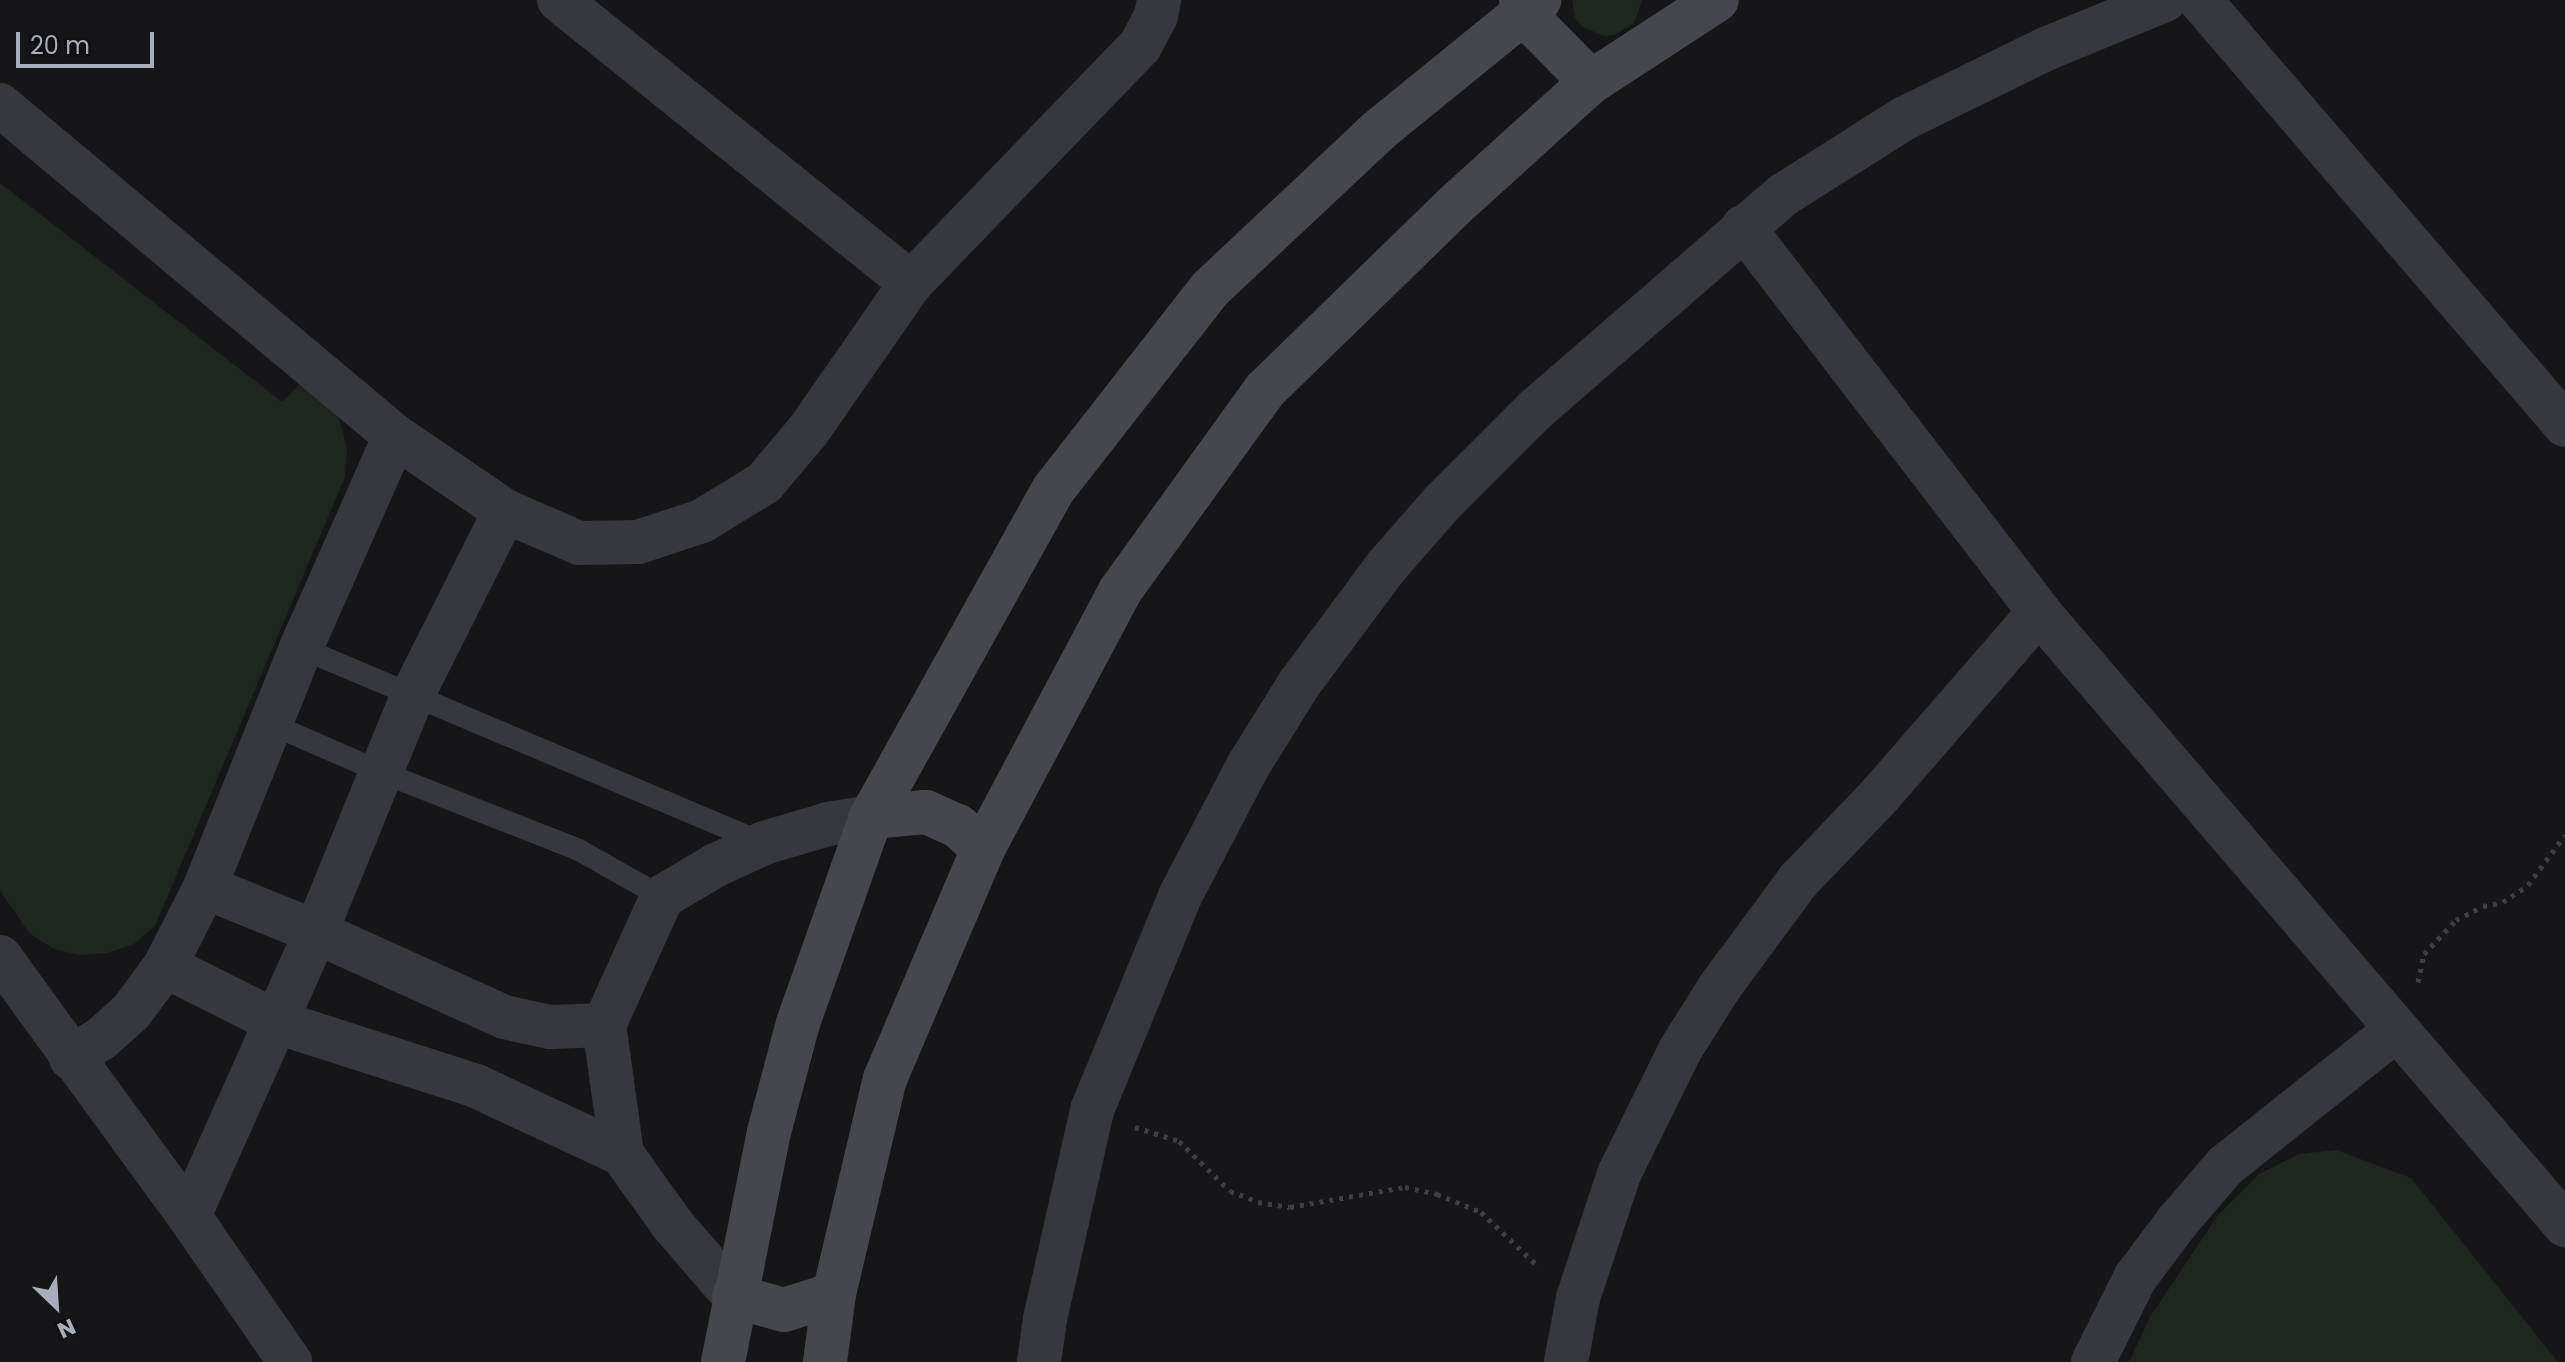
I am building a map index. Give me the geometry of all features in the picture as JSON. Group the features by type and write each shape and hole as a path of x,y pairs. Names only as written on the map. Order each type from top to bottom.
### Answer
{"street":[{"path":"559,0 911,283"},
{"path":"0,105 395,436 505,511 579,543 638,542 702,521 764,483 808,431 911,283 1140,46 1156,16 1159,0"},
{"path":"1039,1362 1045,1319 1092,1110 1180,896 1248,766 1299,684 1386,567 1470,473 1536,409 1636,326 1743,227 1783,195 1905,118 2048,48 2165,0"},
{"path":"2200,0 2565,425"},
{"path":"825,1362 834,1294 885,1079 983,849 1120,591 1265,390 1453,207 1591,82 1704,3"},
{"path":"723,1362 769,1132 798,1023 871,817 1053,490 1210,289 1378,131 1527,4 1591,82"},
{"path":"1743,227 2039,612 2565,1225"},
{"path":"71,1058 102,1038 131,1012 165,966 205,887 301,648 395,436"},
{"path":"189,1216 316,932 413,694 505,511"},
{"path":"1566,1362 1578,1298 1619,1174 1680,1050 1719,988 1798,881 1881,794 2039,612"},
{"path":"834,1294 784,1310 734,1296 672,1224 622,1154 604,1025 662,897 716,865 764,843 828,824 926,812 958,826 983,849"},
{"path":"205,887 316,932 504,1017 550,1027 604,1025"},
{"path":"0,957 189,1216 290,1362"},
{"path":"165,966 277,1022 476,1086 622,1154"},
{"path":"2093,1362 2135,1278 2177,1222 2225,1166 2386,1017"}],"lane":[{"path":"301,648 764,843"},
{"path":"271,724 381,772 579,850 662,897"}],"path":[{"path":"2386,1017 2414,1000 2424,954 2456,920 2483,906 2503,902 2528,885 2565,835"},
{"path":"1092,1110 1179,1141 1230,1191 1258,1202 1290,1207 1405,1187 1437,1194 1481,1212 1554,1281 1578,1298"}],"shaded area":[{"path":"1572,0 1642,1 1634,23 1615,35 1604,36 1583,27 1575,18"},
{"path":"0,183 282,402 302,382 325,398 340,421 347,449 345,477 155,926 134,944 108,953 80,955 54,949 30,934 0,891"},
{"path":"2336,1150 2411,1178 2558,1362 2129,1362 2150,1317 2218,1215 2259,1174 2299,1154"}]}
